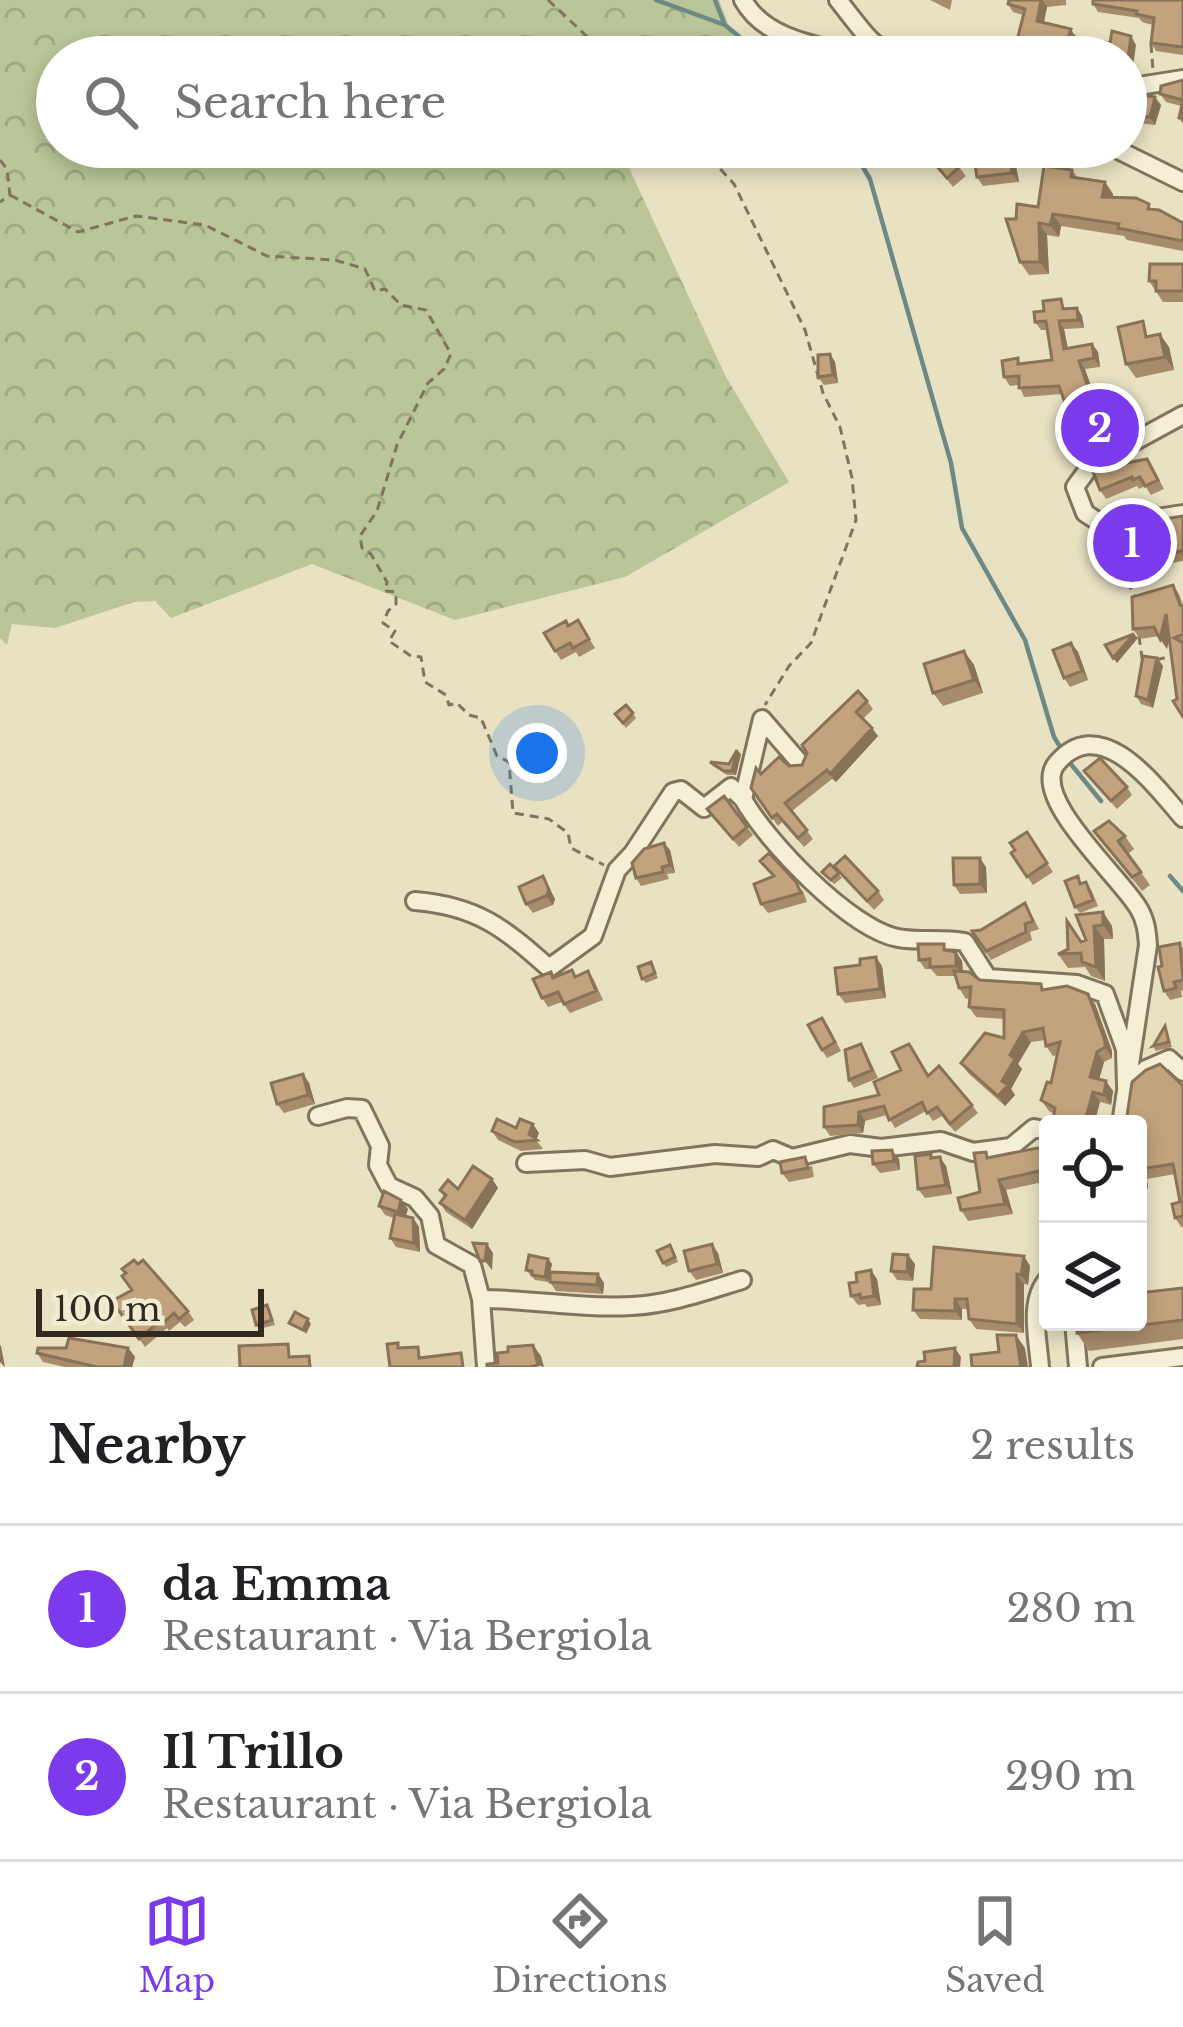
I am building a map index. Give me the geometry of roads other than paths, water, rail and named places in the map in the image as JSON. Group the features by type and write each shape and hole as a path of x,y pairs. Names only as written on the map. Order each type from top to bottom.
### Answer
{"street":[{"path":"743,0 752,16 788,36"},
{"path":"838,0 865,36"},
{"path":"1147,164 1183,182"},
{"path":"1183,415 1115,451 1081,475 1075,487 1090,520 1109,526 1183,514"},
{"path":"743,800 763,719 800,763"},
{"path":"1122,1115 1147,927 1138,907 1072,824 1048,786 1049,774 1086,744 1104,746 1124,758 1183,818"},
{"path":"415,901 476,912 507,930 549,968 593,936 617,870 675,790 704,808 730,787 768,836 841,905 874,928 897,938 965,942 988,978 1077,984 1105,994 1125,1049 1126,1086"},
{"path":"1126,1086 1168,1059 1183,1072"},
{"path":"318,1116 362,1109 380,1146 378,1165 388,1186 415,1198 430,1216 436,1245 472,1264 481,1299 486,1367"},
{"path":"526,1163 585,1160 610,1167 715,1154 758,1157 773,1150 792,1158 850,1144 881,1148 941,1142 973,1152 1011,1147 1039,1129"},
{"path":"481,1299 632,1306 676,1301 742,1280"},
{"path":"1039,1293 1040,1367"},
{"path":"1075,1331 1078,1367"},
{"path":"1102,1367 1183,1357"}],"waterway":[{"path":"656,0 725,25 738,36"},
{"path":"715,0 724,23"},
{"path":"863,168 951,463 962,528 1025,640 1054,737 1101,801"},
{"path":"1170,876 1183,891"}],"place":[{"name":"Il Trillo","path":"1100,428"},
{"name":"da Emma","path":"1132,543"}]}
